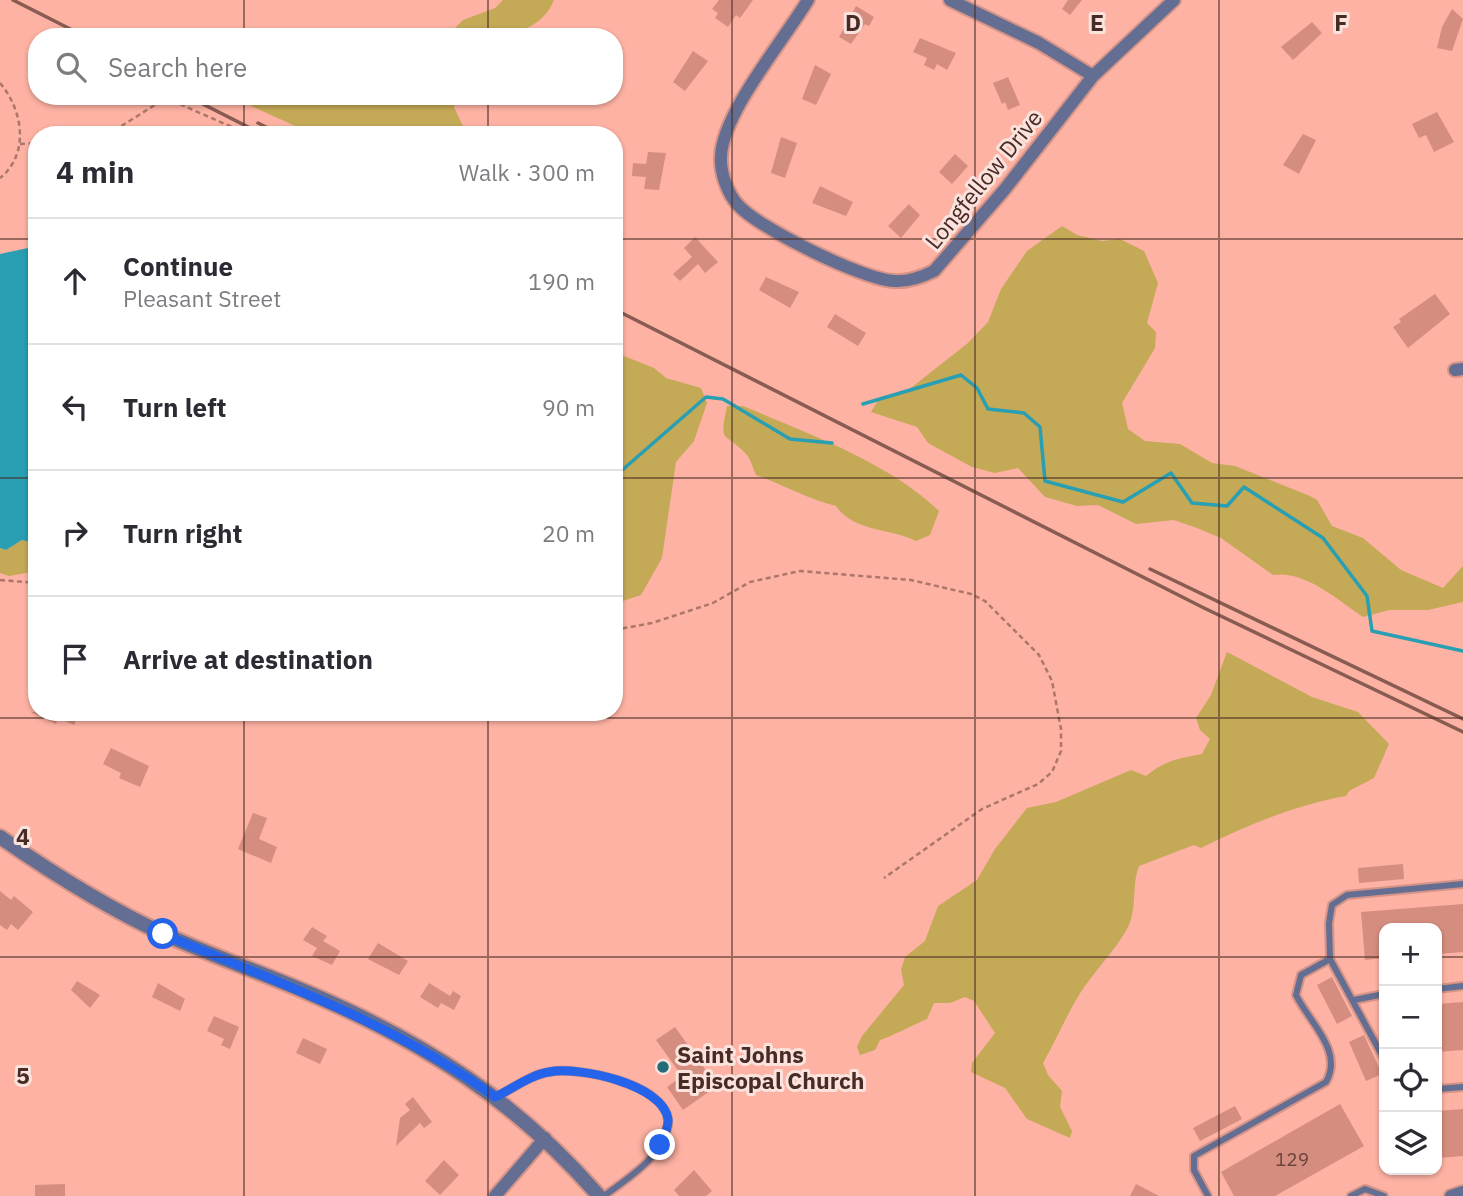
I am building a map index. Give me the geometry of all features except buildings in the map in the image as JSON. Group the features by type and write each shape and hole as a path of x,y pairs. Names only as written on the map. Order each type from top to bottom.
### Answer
{"street":[{"name":"Longfellow Drive","path":"808,0 731,117 722,145 723,176 737,204 761,224 865,276 895,282 921,278 934,271 1005,189 1093,76 1174,0"},
{"path":"950,0 1038,43 1093,76"},
{"path":"0,837 134,919 312,994 394,1033 448,1063 545,1138 599,1196"},
{"path":"495,1196 545,1138"},
{"path":"1451,1196 1463,1192"}],"lane":[{"path":"1379,1049 1330,959 1329,913 1332,905 1341,898 1463,884"},
{"path":"1208,1196 1194,1170 1194,1156 1326,1082 1333,1071 1333,1059 1326,1043 1296,995 1301,975 1330,959"},
{"path":"1442,988 1463,986"},
{"path":"1354,1000 1379,995"},
{"path":"495,1097 549,1072 581,1072 626,1082 661,1104 668,1117 660,1145 641,1167 604,1196"},
{"path":"1442,1088 1463,1087"},
{"path":"1350,1196 1366,1189 1384,1196"}],"path":[{"path":"0,83 17,107 20,144 17,160 0,178"},
{"path":"121,126 155,105"},
{"path":"182,105 230,126"},
{"path":"20,144 28,144"},
{"path":"623,628 652,623 713,603 750,582 800,571 911,580 971,594 985,601 1011,624 1039,655 1052,681 1061,729 1061,751 1052,772 1038,783 982,809 884,878"},
{"path":"0,580 28,582"}],"shaded area":[{"path":"503,0 554,0 546,14 526,28 455,28 463,20 495,8"},
{"path":"249,105 455,105 463,126 295,126"},
{"path":"1062,226 1077,235 1102,241 1120,239 1144,251 1158,283 1147,323 1156,332 1155,348 1122,403 1128,429 1145,441 1180,444 1212,463 1235,466 1310,496 1317,500 1332,526 1363,538 1401,570 1443,588 1463,566 1463,602 1428,610 1389,610 1363,617 1321,588 1297,577 1273,575 1221,538 1197,528 1174,520 1136,524 1098,505 1077,506 1045,497 1018,468 995,473 972,467 928,443 917,427 871,412 880,397 907,391 968,343 988,322 1001,289 1027,251"},
{"path":"623,356 654,368 666,378 701,388 707,403 694,441 676,462 662,558 641,595 623,601"},
{"path":"727,406 743,406 794,427 897,478 939,511 930,535 916,541 862,525 852,521 836,506 756,475 748,456 725,436"},
{"path":"22,540 28,542 28,573 9,576 0,573 0,548 6,550"},
{"path":"1227,652 1312,697 1358,712 1389,744 1374,778 1349,791 1346,796 1290,810 1201,848 1194,845 1139,866 1127,929 1082,991 1043,1063 1048,1075 1062,1091 1060,1107 1072,1131 1070,1138 1027,1119 1005,1088 971,1072 972,1063 995,1033 974,1001 965,997 950,1003 934,1003 927,1019 880,1040 875,1050 860,1055 857,1047 862,1036 904,985 901,970 905,957 925,941 938,906 977,880 995,849 1027,808 1056,802 1131,770 1146,776 1165,764 1202,754 1210,739 1200,730 1196,718 1211,695"}],"water":[{"path":"28,248 28,542 22,540 6,550 0,548 0,254"}],"waterway":[{"path":"863,404 961,375 977,388 988,409 1024,413 1040,427 1045,481 1123,502 1171,473 1192,503 1227,506 1244,487 1323,538 1367,596 1372,631 1463,651"},
{"path":"623,469 706,397 723,399 790,439 832,443"}],"railway":[{"path":"13,0 68,28"},
{"path":"205,105 246,126"},
{"path":"258,123 264,126"},
{"path":"623,314 1204,608 1463,732"},
{"path":"1150,569 1463,719"}],"place":[{"name":"Saint Johns Episcopal Church","path":"663,1067"}],"route":[{"path":"163,934 312,994 394,1033 448,1063 495,1097 549,1072 581,1072 626,1082 661,1104 668,1117 660,1145"}]}
